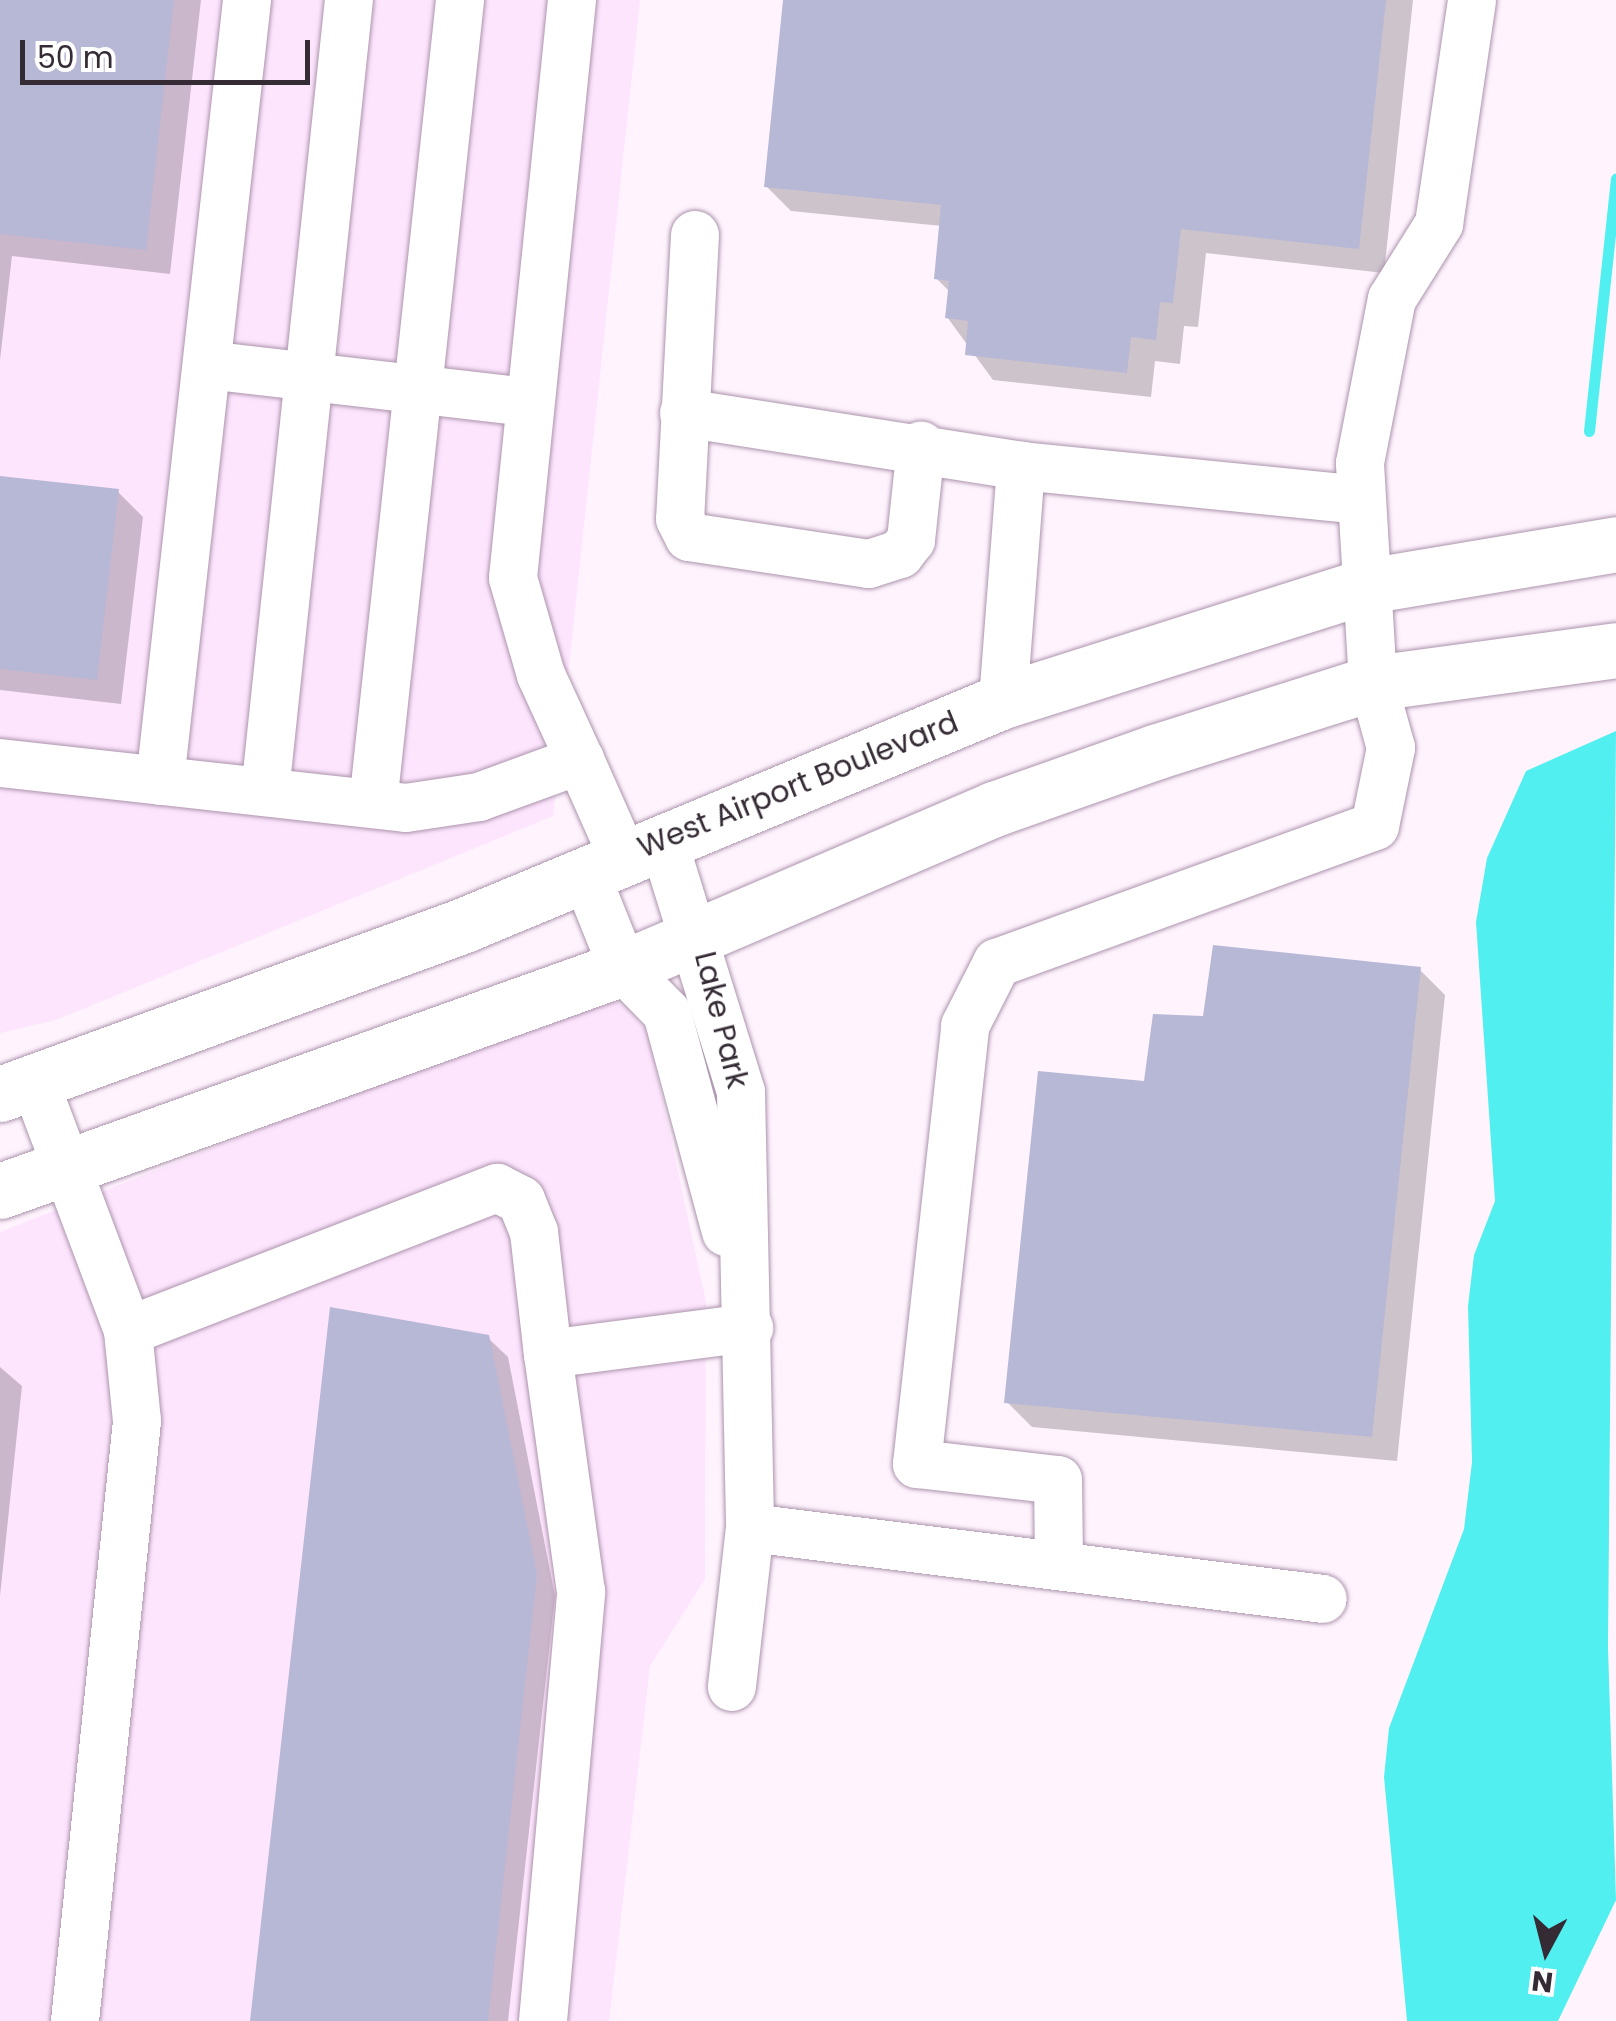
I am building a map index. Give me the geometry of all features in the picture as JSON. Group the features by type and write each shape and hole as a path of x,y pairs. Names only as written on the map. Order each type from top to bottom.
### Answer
{"main road":[{"name":"West Airport Boulevard","path":"18,1088 156,1044 1002,701 1366,586 1616,544"},
{"path":"0,1191 66,1172 623,968 994,809 1373,683 1616,650"}],"street":[{"path":"160,781 248,0"},
{"path":"265,792 348,0"},
{"path":"374,804 460,0"},
{"path":"572,0 513,578 540,675 623,857"},
{"path":"1059,1562 1058,1480 917,1464 965,1026 998,963 1375,826 1391,748 1373,683 1360,500 1392,299 1439,224 1472,0"},
{"path":"695,235 680,520 688,537 709,544 869,564 900,554 910,540 922,446"},
{"path":"207,365 528,402"},
{"path":"684,413 922,446 1021,466 1360,500"},
{"path":"1002,701 1021,466"},
{"path":"0,763 374,804 479,797 580,760"},
{"name":"Lake Park","path":"623,857 700,936 741,1092 750,1328 750,1528 732,1687"},
{"name":"Lake Park","path":"623,857 623,968 667,1013 750,1328"},
{"path":"18,1088 66,1172 128,1330 138,1421 75,2021"},
{"path":"128,1330 497,1188 521,1200 534,1232 581,1592 543,2021"},
{"path":"548,1354 750,1328"},
{"path":"750,1528 1059,1562 1323,1599"}],"shaded area":[{"path":"0,0 640,0 553,816 56,1020 0,1033"},
{"path":"596,997 626,1006 648,1032 706,1302 705,1579 650,1666 609,2021 0,2021 0,1232"}],"water":[{"path":"1616,731 1608,1647 1616,1900 1558,2021 1407,2021 1384,1777 1389,1728 1464,1529 1472,1462 1468,1306 1474,1255 1495,1201 1476,922 1487,858 1526,771"}],"building":[{"path":"0,0 174,0 146,250 0,234"},
{"path":"783,0 1386,0 1359,249 1181,229 1173,303 1160,302 1156,340 1131,337 1127,373 965,355 968,321 945,318 949,281 934,279 941,205 764,187"},
{"path":"0,476 119,489 97,680 0,669"},
{"path":"1213,945 1421,967 1372,1437 1004,1403 1038,1071 1144,1081 1153,1014 1203,1016"},
{"path":"330,1307 489,1335 537,1575 488,2021 250,2021"}],"waterway":[{"path":"1589,431 1616,178"}]}
